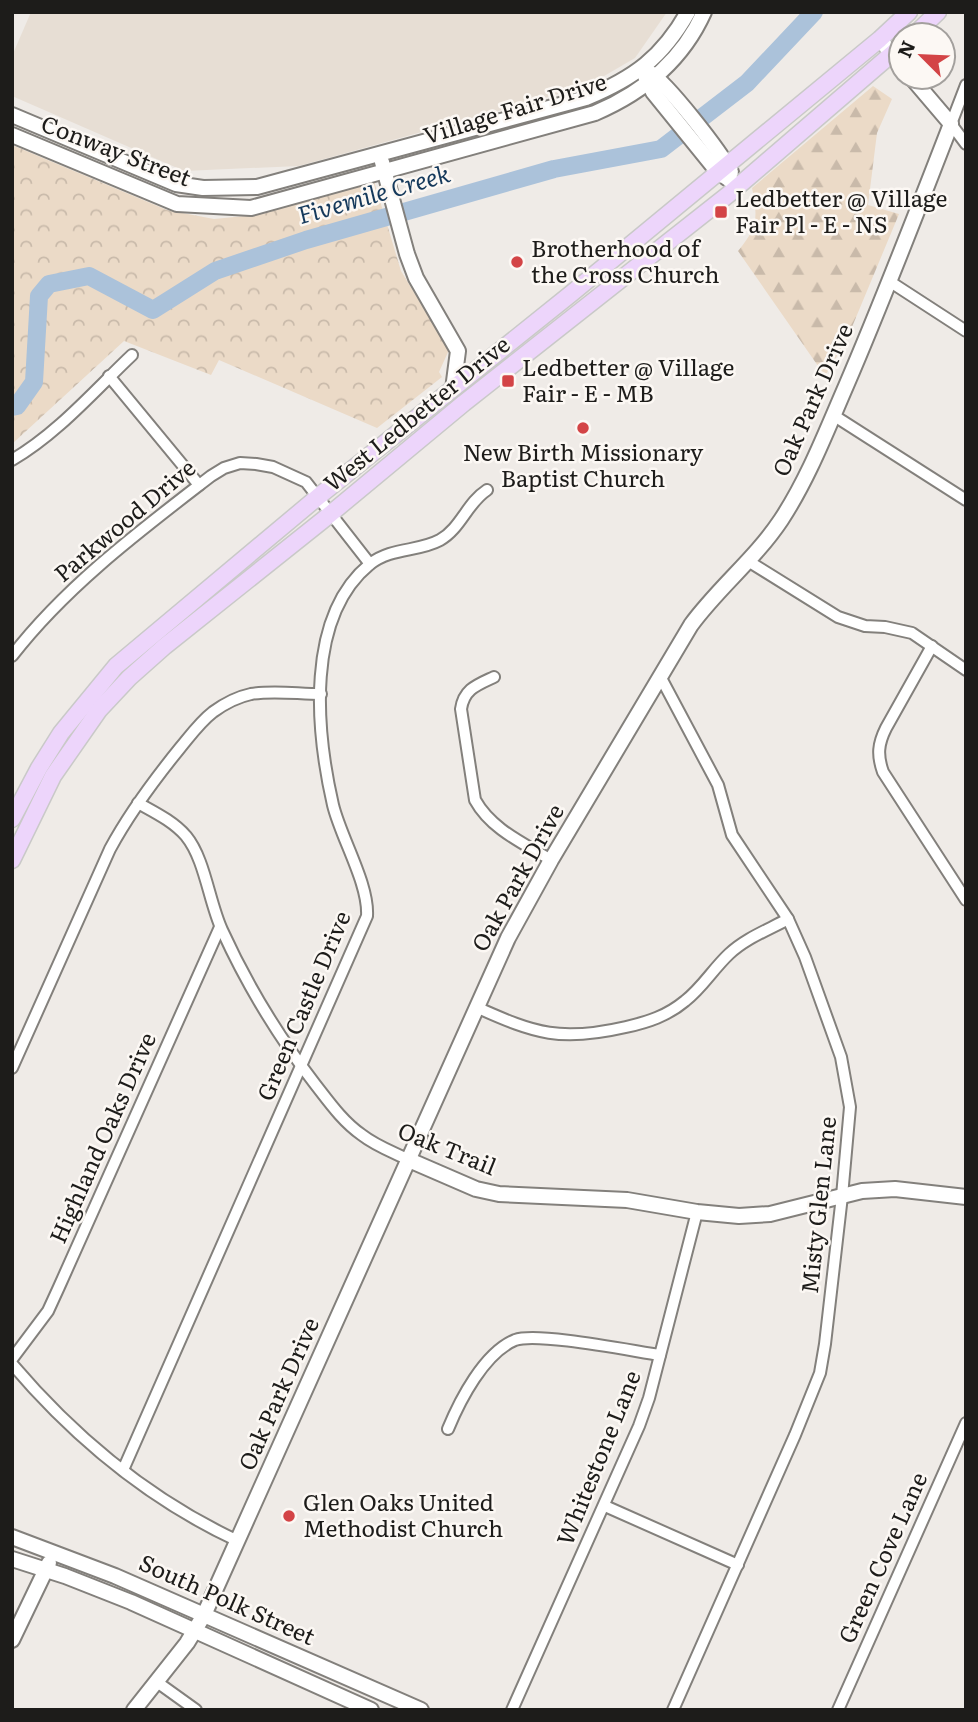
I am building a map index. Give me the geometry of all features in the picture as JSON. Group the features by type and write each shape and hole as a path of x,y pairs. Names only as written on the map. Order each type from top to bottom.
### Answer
{"main road":[{"name":"West Ledbetter Drive","path":"12,819 61,733 116,666 318,496 572,293 718,162 880,39 909,12"},
{"name":"West Ledbetter Drive","path":"14,849 53,776 77,740 99,710 129,678 464,403 887,64"}],"street":[{"name":"Village Fair Drive","path":"380,155 586,99 643,68 674,37 688,12"},
{"name":"Village Fair Drive","path":"384,172 595,113 655,85 695,33 704,12"},
{"path":"880,39 887,45"},
{"path":"643,68 738,186"},
{"name":"Oak Park Drive","path":"134,1710 196,1630 204,1615 508,938 551,860 704,607 748,561 780,520 798,491 889,281 966,85"},
{"path":"923,91 966,145"},
{"name":"Conway Street","path":"12,115 176,184 204,188 257,187 380,155"},
{"name":"Conway Street","path":"12,135 177,204 251,208 384,172"},
{"path":"380,155 407,254 427,300 458,351 453,389"},
{"path":"889,281 966,331"},
{"path":"12,460 34,447 132,355"},
{"path":"110,376 199,485"},
{"path":"833,415 966,500"},
{"name":"Parkwood Drive","path":"12,656 58,604 89,575 199,485 224,468 240,463 256,464 290,474 306,482 370,564"},
{"name":"Green Castle Drive","path":"123,1470 363,927 368,904 334,806 324,757 321,694 323,660 333,613 355,579 370,564 392,552 440,540 451,532 476,497 486,490"},
{"path":"748,561 838,617 865,626 901,629 932,646 966,670"},
{"path":"932,646 886,728 880,742 878,758 883,772 966,900"},
{"name":"Misty Glen Lane","path":"660,676 718,785 732,835 789,919 821,996 841,1057 849,1107 842,1196 820,1373 673,1710"},
{"path":"494,677 473,686 462,699 461,709 475,800 500,829 551,860"},
{"path":"12,1068 110,849 138,803 197,727 211,713 228,702 249,695 321,694"},
{"name":"Oak Trail","path":"138,803 186,836 194,849 220,927 269,1021 302,1067 332,1106 359,1134 409,1160 476,1189 499,1194 627,1200 739,1216 770,1214 862,1191 895,1189 966,1197"},
{"path":"476,1007 521,1027 568,1036 598,1034 646,1022 663,1016 683,1003 702,986 727,956 747,940 789,919"},
{"name":"Highland Oaks Drive","path":"12,1362 48,1311 60,1287 220,927"},
{"name":"Whitestone Lane","path":"513,1710 639,1426 697,1212"},
{"path":"448,1429 460,1401 482,1369 502,1349 519,1339 544,1338 660,1355"},
{"path":"12,1362 46,1404 123,1470 201,1524 238,1541"},
{"name":"Green Cove Lane","path":"838,1710 966,1423"},
{"path":"605,1506 738,1565"},
{"name":"South Polk Street","path":"16,1536 421,1710"},
{"path":"12,1640 54,1551"},
{"name":"South Polk Street","path":"12,1559 46,1569 196,1630 371,1710"},
{"path":"304,1680 311,1662"},
{"path":"157,1682 196,1710"}],"shaded area":[{"path":"31,12 667,12 635,58 587,86 299,166 184,171 12,96 12,56"}],"green space":[{"path":"873,86 892,99 877,133 868,205 899,214 847,339 825,376 738,251 755,222 752,188"},
{"path":"12,145 167,210 214,219 245,216 374,181 401,271 449,350 439,372 442,377 377,428 219,360 211,375 124,341 12,444"}],"waterway":[{"name":"Fivemile Creek","path":"12,407 17,406 34,382 39,296 49,284 89,276 153,310 215,271 306,240 554,169 661,149 747,83 814,12"}],"place":[{"name":"Ledbetter @ Village Fair Pl - E - NS","path":"721,212"},
{"name":"Brotherhood of the Cross Church","path":"517,262"},
{"name":"Ledbetter @ Village Fair - E - MB","path":"508,381"},
{"name":"New Birth Missionary Baptist Church","path":"583,428"},
{"name":"Glen Oaks United Methodist Church","path":"289,1516"}]}
